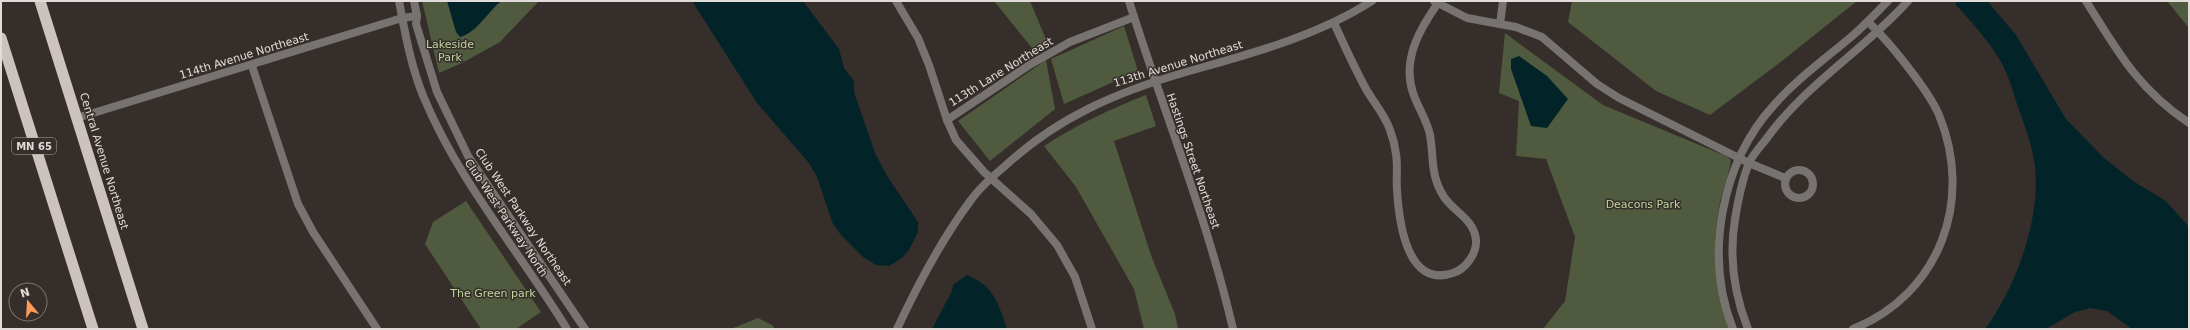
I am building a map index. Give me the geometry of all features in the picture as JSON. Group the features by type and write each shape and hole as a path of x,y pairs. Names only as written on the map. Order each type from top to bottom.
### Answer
{"highway":[{"name":"Central Avenue Northeast","path":"40,1 143,329"},
{"name":"MN 65","path":"1,38 93,329"}],"street":[{"name":"Club West Parkway North","path":"399,1 407,40 424,96 448,147 458,166 567,329"},
{"name":"Club West Parkway Northeast","path":"414,1 417,16 416,24 437,92 468,156 585,329"},
{"path":"896,1 918,38 929,65 947,120 956,140 991,178 1031,214 1057,245 1074,276 1092,329"},
{"name":"Hastings Street Northeast","path":"1129,1 1200,211 1219,274 1232,329"},
{"name":"113th Avenue Northeast","path":"897,329 912,297 948,233 972,199 991,178 1015,156 1066,119 1105,99 1155,81 1246,55 1334,23 1372,1"},
{"path":"1500,24 1503,1"},
{"path":"1733,329 1724,298 1720,265 1720,232 1724,203 1739,157 1773,106 1796,82 1868,22 1888,1"},
{"path":"1748,329 1737,293 1732,263 1732,246 1737,206 1749,163 1782,117 1804,95 1878,31 1908,1"},
{"path":"2086,1 2138,79 2159,101 2189,123"},
{"path":"1334,23 1361,81 1379,107 1389,128 1396,153 1398,207 1411,257 1419,268 1427,273 1448,275 1462,269 1472,254 1476,240 1469,222 1444,197 1432,167 1430,135 1426,120 1412,92 1410,71 1415,41 1436,2 1467,18 1516,26 1542,37 1597,84 1619,98 1749,163 1785,178"},
{"name":"114th Avenue Northeast","path":"77,118 252,66 402,18 417,16"},
{"name":"113th Lane Northeast","path":"947,120 1031,64 1064,45 1134,17"},
{"path":"1853,329 1872,320 1898,303 1924,274 1933,259 1947,227 1954,191 1951,154 1939,114 1930,98 1878,31 1868,22"},
{"path":"252,66 298,204 313,232 377,329"}],"green space":[{"name":"Lakeside Park","path":"422,1 448,1 474,30 490,10 501,1 539,1 500,42 462,63 439,73"},
{"path":"994,1 1030,1 1048,44 1036,53"},
{"path":"1572,1 1857,1 1782,61 1710,115 1656,91 1568,22"},
{"path":"2167,1 2189,1 2189,28"},
{"path":"1124,26 1138,71 1064,104 1051,59"},
{"name":"Deacons Park","path":"1505,33 1603,105 1726,156 1731,160 1720,202 1715,239 1718,284 1729,329 1543,329 1565,301 1575,237 1546,159 1516,156 1519,101 1499,93"},
{"path":"1046,60 1055,109 990,161 958,121"},
{"path":"1146,95 1156,126 1114,141 1152,258 1175,314 1178,329 1144,329 1134,289 1076,187 1044,146 1068,131 1094,118"},
{"name":"The Green park","path":"466,201 541,312 516,329 481,329 425,244 433,222"},
{"path":"758,318 772,325 775,329 731,329"}],"water":[{"path":"447,1 501,1 477,27 466,35 460,37 456,32"},
{"path":"692,1 803,1 839,49 844,68 854,81 854,92 875,153 887,176 918,222 918,232 909,250 902,258 889,266 876,265 863,257 841,235 833,224 817,177 809,163 757,103"},
{"path":"1956,1 1988,2 2016,35 2066,119 2103,157 2133,181 2166,201 2189,227 2189,329 2132,329 2107,311 2090,308 2075,312 2046,329 1985,329 1997,312 2007,292 2025,249 2035,203 2036,181 2034,160 2026,128 2004,67 1986,39 1956,5"},
{"path":"1519,56 1547,76 1568,99 1547,128 1531,126 1511,69 1511,59"},
{"path":"967,275 983,284 994,296 1007,329 932,329 952,291 953,285"}]}
